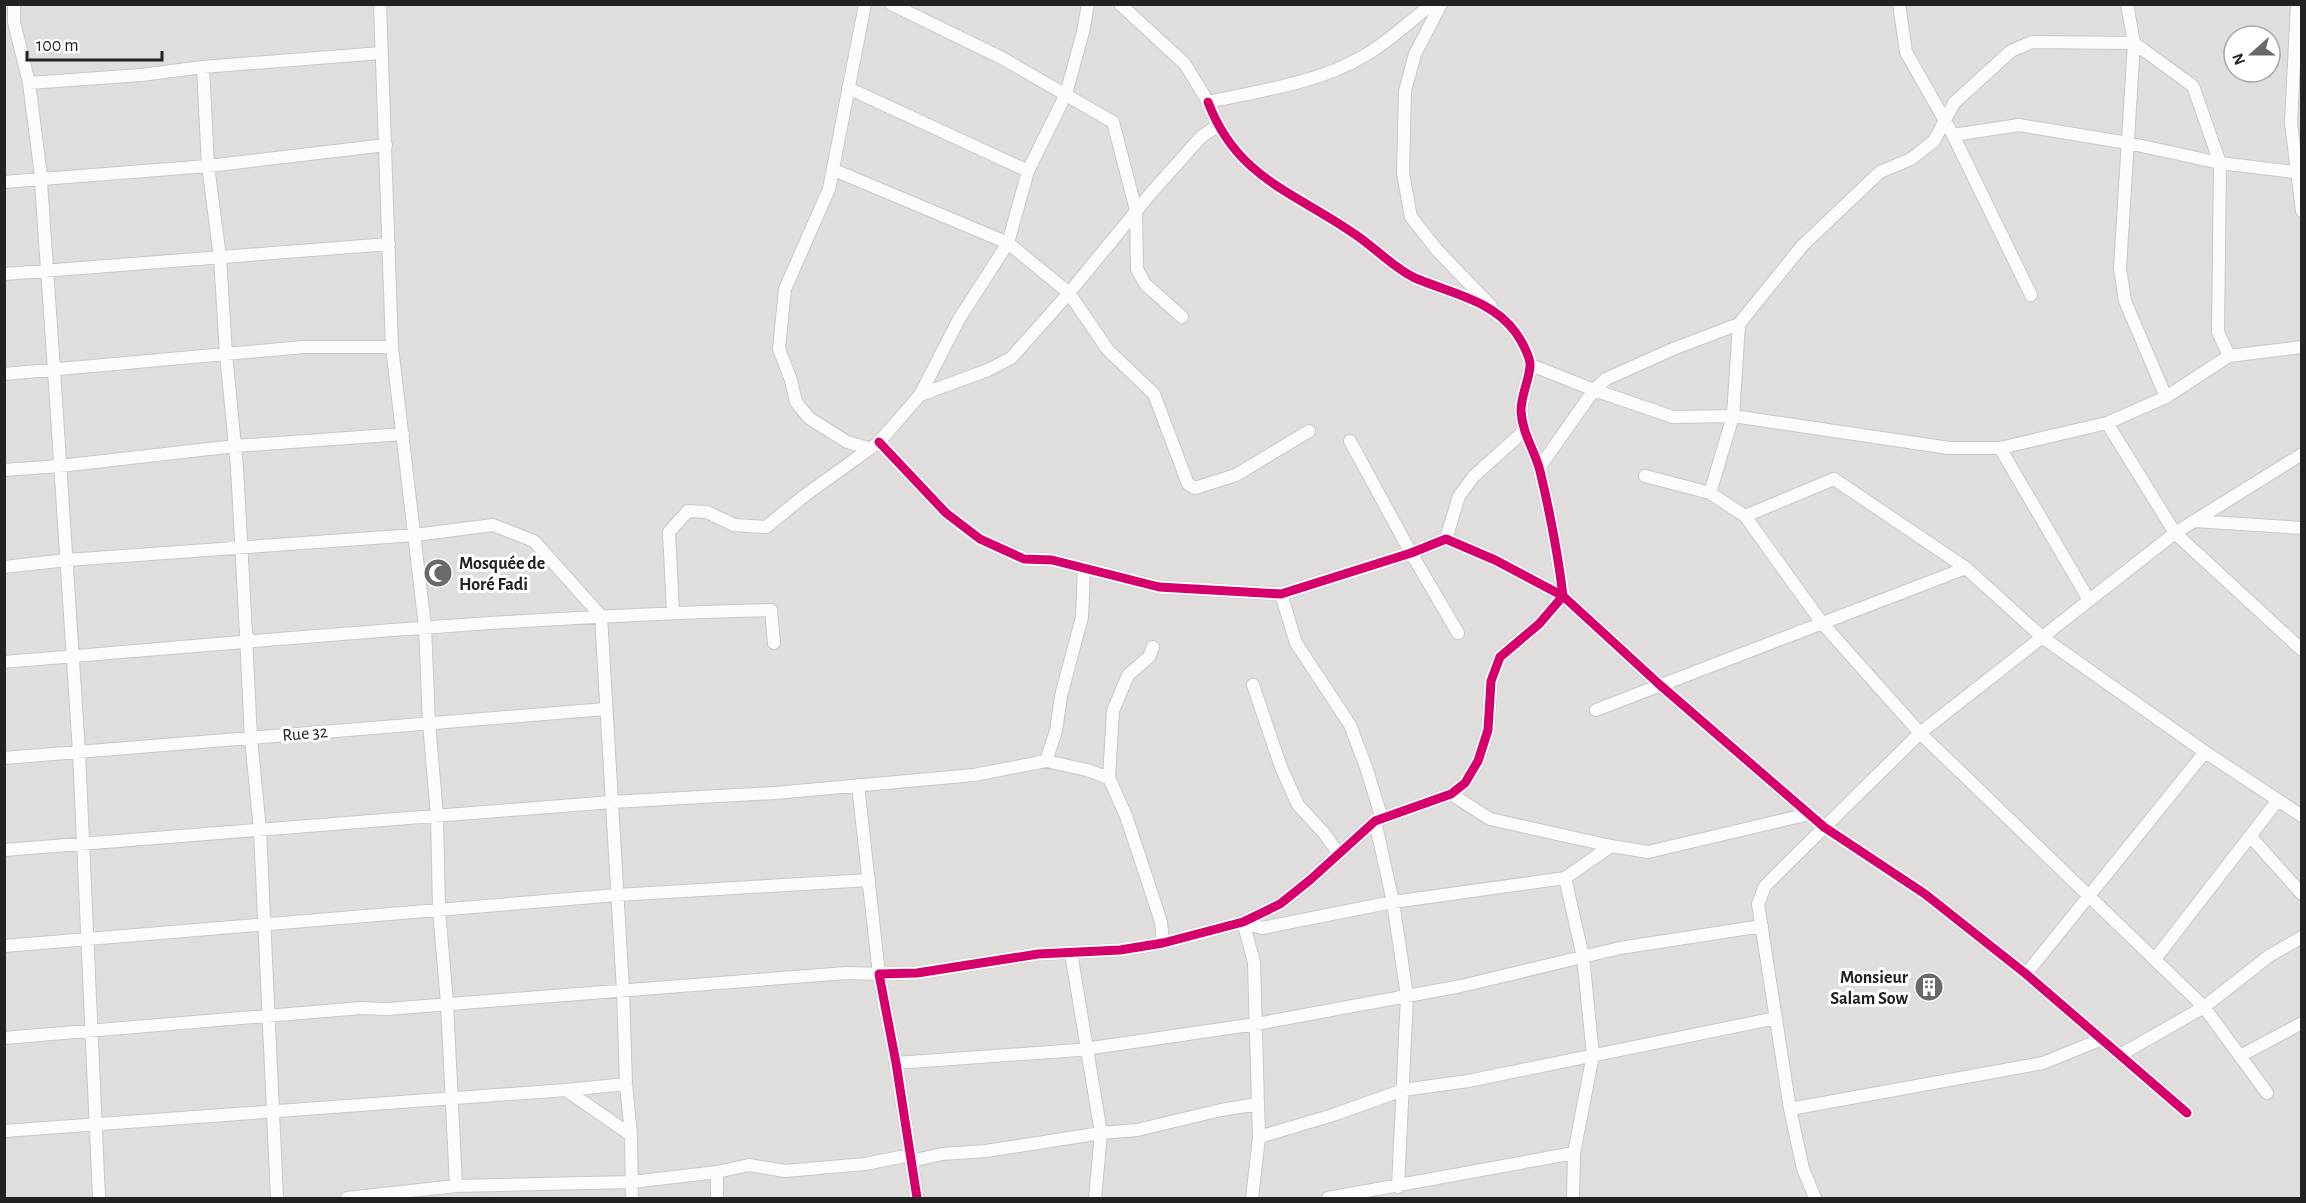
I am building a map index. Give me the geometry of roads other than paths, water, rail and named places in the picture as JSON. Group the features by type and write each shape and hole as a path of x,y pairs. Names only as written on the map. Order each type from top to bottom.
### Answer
{"street":[{"path":"14,4 14,22 29,83 40,179 54,370 79,752 99,1198"},
{"path":"380,4 392,346 425,627 456,1186"},
{"path":"865,4 830,189 785,289 779,349 791,380 796,402 809,418 847,442 874,445 946,513 980,539 1024,559 1052,560 1159,587 1281,594 1446,540 1495,560 1563,596 1660,685 1824,827 1925,894 2026,974 2187,1113"},
{"path":"891,4 1002,58 1113,122 1136,210 1137,270 1145,284 1182,317"},
{"path":"673,612 669,532 688,511 707,512 734,525 766,526 874,445 920,395 959,319 1008,243 1028,171 1066,94 1088,4"},
{"path":"1120,4 1185,64 1208,102 1217,126 1233,148 1272,185 1355,234 1412,277 1467,297 1502,316"},
{"path":"1208,102 1261,91 1334,71 1363,56 1432,4"},
{"path":"4,1038 846,973 917,973 1038,954 1120,950 1163,943 1243,922 1280,904 1378,820 1451,794 1465,783 1478,761 1488,730 1491,681 1500,657 1539,624 1563,596 1558,554 1539,468 1524,430 1521,411 1522,395 1531,364 1517,334 1437,250 1411,217 1403,173 1405,91 1415,54 1441,4"},
{"path":"1899,4 1906,52 1953,135 2031,296"},
{"path":"2127,4 2134,44 2120,268 2125,301 2166,397"},
{"path":"2297,4 2291,123 2299,173 2301,211"},
{"path":"1539,468 1594,390 1606,379 1672,349 1739,324 1802,246 1880,172 1911,159 1934,141 1954,103 2011,51 2032,42 2134,44 2193,86 2220,164 2218,332 2229,356"},
{"path":"29,83 381,53"},
{"path":"203,67 208,166 220,257 248,639 251,738 260,830 277,1198"},
{"path":"848,88 1028,171"},
{"path":"1953,135 2019,125 2128,143 2220,164 2299,173"},
{"path":"920,395 987,370 1011,358 1136,210 1201,137 1217,126"},
{"path":"4,182 208,166 386,145"},
{"path":"834,170 1008,243 1069,292 1108,350 1154,394 1188,484 1195,488 1236,475 1309,431"},
{"path":"4,274 388,244"},
{"path":"1710,493 1733,416 1739,324"},
{"path":"4,374 303,347 392,346"},
{"path":"1531,364 1594,390 1672,417 1733,416 1950,448 2000,448 2107,423 2166,397 2229,356 2301,347"},
{"path":"2107,423 2175,532 2301,650"},
{"path":"1446,540 1459,496 1474,476 1524,430"},
{"path":"4,470 60,466 235,446 403,434"},
{"path":"1350,441 1458,633"},
{"path":"2000,448 2089,600"},
{"path":"1815,1198 1803,1169 1790,1109 1758,904 1765,886 1920,733 2175,532 2301,454"},
{"path":"1645,476 1710,493 1745,516 1822,623 1920,733 2204,1007 2267,1093"},
{"path":"1745,516 1834,479 1966,568 2042,637 2205,752 2301,816"},
{"path":"2194,521 2301,528"},
{"path":"4,567 67,560 415,535 493,525 534,541 601,616 623,990 626,1084 631,1135 632,1198"},
{"path":"1047,761 1056,731 1060,696 1082,617 1084,568"},
{"path":"1596,710 1966,568"},
{"path":"1281,594 1296,642 1350,725 1366,767 1378,820 1407,996 1398,1187"},
{"path":"4,662 248,639 673,612 771,610 774,643"},
{"path":"1153,647 1149,657 1128,675 1113,711 1109,778 1126,816 1146,876 1161,922 1163,943"},
{"path":"1253,686 1281,767 1298,805 1323,832 1339,854"},
{"name":"Rue 32","path":"4,758 605,709"},
{"path":"2026,974 2205,752"},
{"path":"4,850 858,785 974,775 1047,761 1087,770 1109,778"},
{"path":"858,785 879,974 896,1063 917,1198"},
{"path":"1451,794 1490,819 1648,852 1809,814"},
{"path":"2155,959 2278,800"},
{"path":"2250,836 2301,894"},
{"path":"1243,922 1262,928 1393,902 1565,878 1611,846"},
{"path":"1565,878 1583,957 1593,1055 1574,1153 1573,1198"},
{"path":"4,946 617,895 869,880"},
{"path":"1243,922 1254,962 1257,1024 1259,1137 1252,1198"},
{"path":"896,1063 1088,1048 1257,1024 1461,986 1620,948 1762,926"},
{"path":"2120,1055 2204,1007 2269,956 2301,937"},
{"path":"1071,953 1101,1133 1095,1198"},
{"path":"1259,1137 1333,1115 1403,1090 1468,1081 1776,1018"},
{"path":"2240,1056 2301,1023"},
{"path":"1790,1109 2043,1063 2102,1039"},
{"path":"4,1131 96,1126 626,1084"},
{"path":"566,1090 631,1135"},
{"path":"347,1198 456,1186 632,1182 717,1172 749,1165 785,1171 865,1164 986,1151 1101,1133 1137,1130 1258,1104"},
{"path":"1328,1198 1574,1153"},
{"path":"717,1172 717,1198"}],"place":[{"name":"Mosquée de Horé Fadi","path":"438,573"},
{"name":"Monsieur Salam Sow","path":"1929,987"}]}
